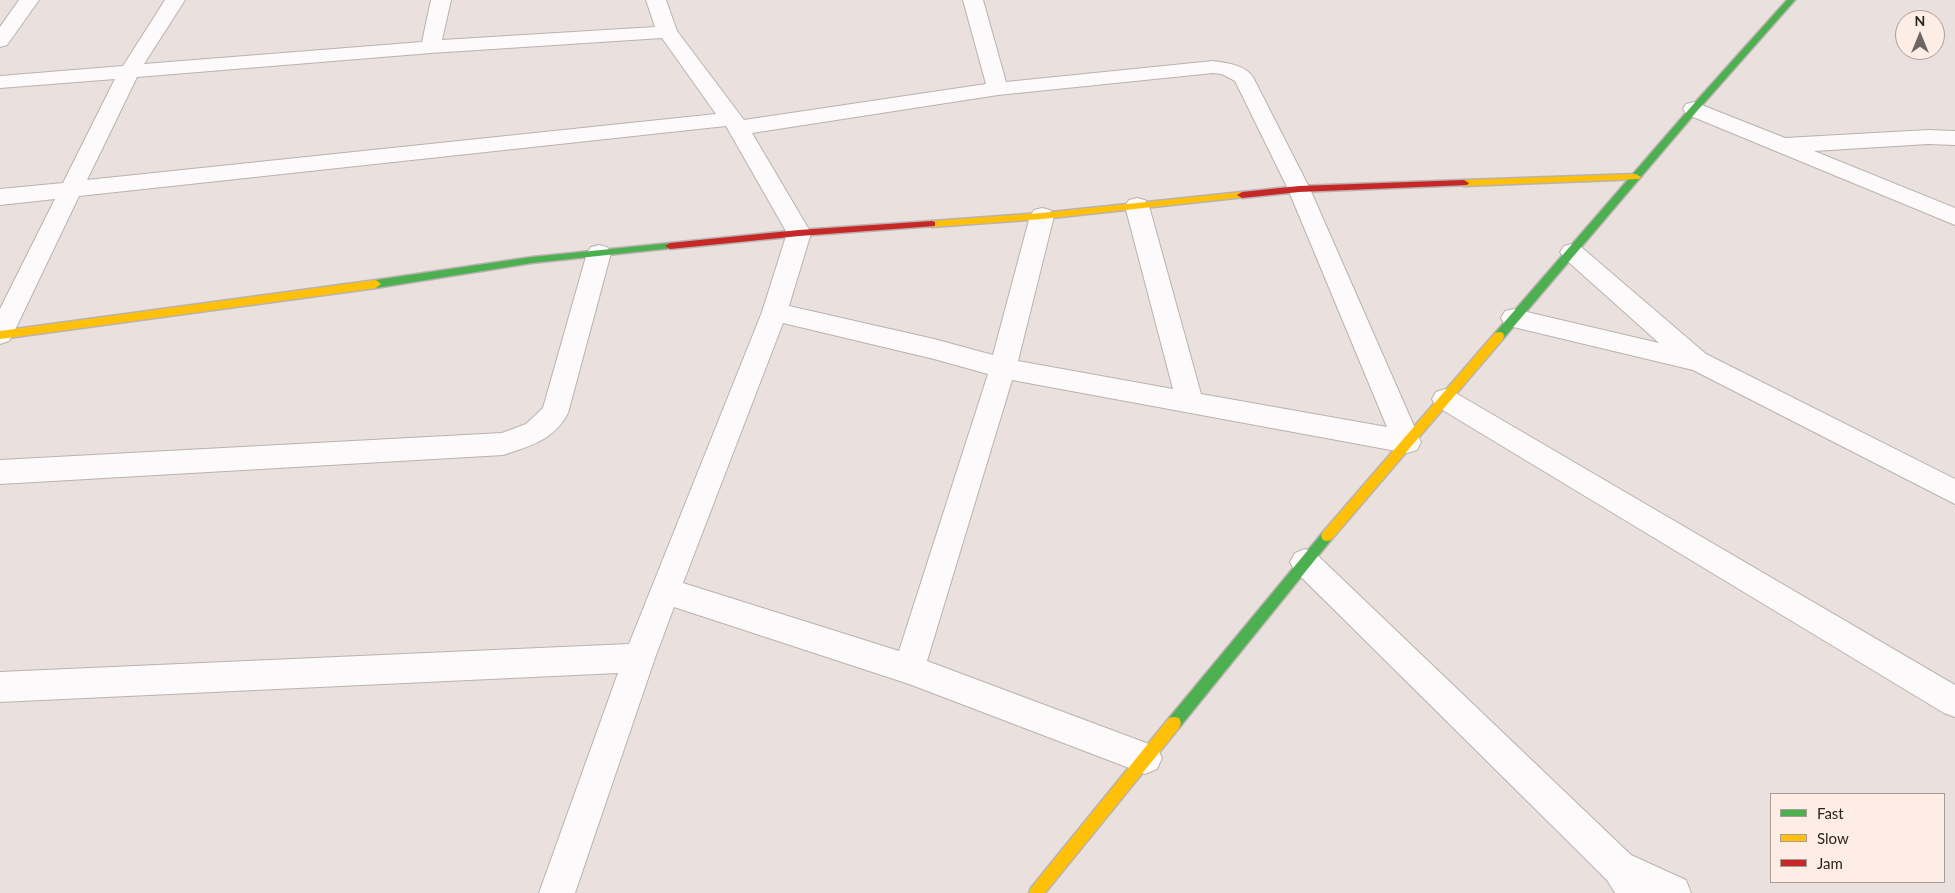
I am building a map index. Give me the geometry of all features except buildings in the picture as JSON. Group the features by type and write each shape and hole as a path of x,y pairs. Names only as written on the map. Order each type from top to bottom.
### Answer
{"street":[{"path":"0,41 29,0"},
{"path":"0,335 129,72 175,0"},
{"path":"431,47 441,0"},
{"path":"557,893 639,658 774,312 799,232 734,124 667,32 656,0"},
{"path":"973,0 998,89"},
{"path":"1036,893 1305,562 1694,109 1791,0"},
{"path":"0,82 431,47 667,32"},
{"path":"0,198 734,124 998,89 1213,67 1228,69 1243,77 1299,189 1407,442"},
{"path":"1694,109 1955,217"},
{"path":"1780,145 1928,137 1955,138"},
{"path":"0,335 308,295 532,260 799,232 1042,216 1299,189 1636,177"},
{"path":"1137,206 1190,402"},
{"path":"909,669 1003,368 1042,216"},
{"path":"1572,252 1700,362 1955,492"},
{"path":"0,472 503,444 536,432 555,413 599,253"},
{"path":"774,312 934,349 1003,368 1407,442"},
{"path":"1514,318 1700,362"},
{"path":"1445,399 1955,702"},
{"path":"1305,562 1628,880 1673,893"},
{"path":"665,591 909,669 1145,758"},
{"path":"0,687 639,658"}],"traffic: fast":[{"path":"1499,336 1694,109 1791,0"},
{"path":"376,284 532,260 670,246"},
{"path":"1174,723 1327,536"}],"traffic: slow":[{"path":"1464,183 1636,177"},
{"path":"932,224 1042,216 1242,195"},
{"path":"0,335 376,284"},
{"path":"1327,536 1499,336"},
{"path":"1036,893 1174,723"}],"traffic: jam":[{"path":"1242,195 1299,189 1464,183"},
{"path":"670,246 799,233 932,224"}]}
